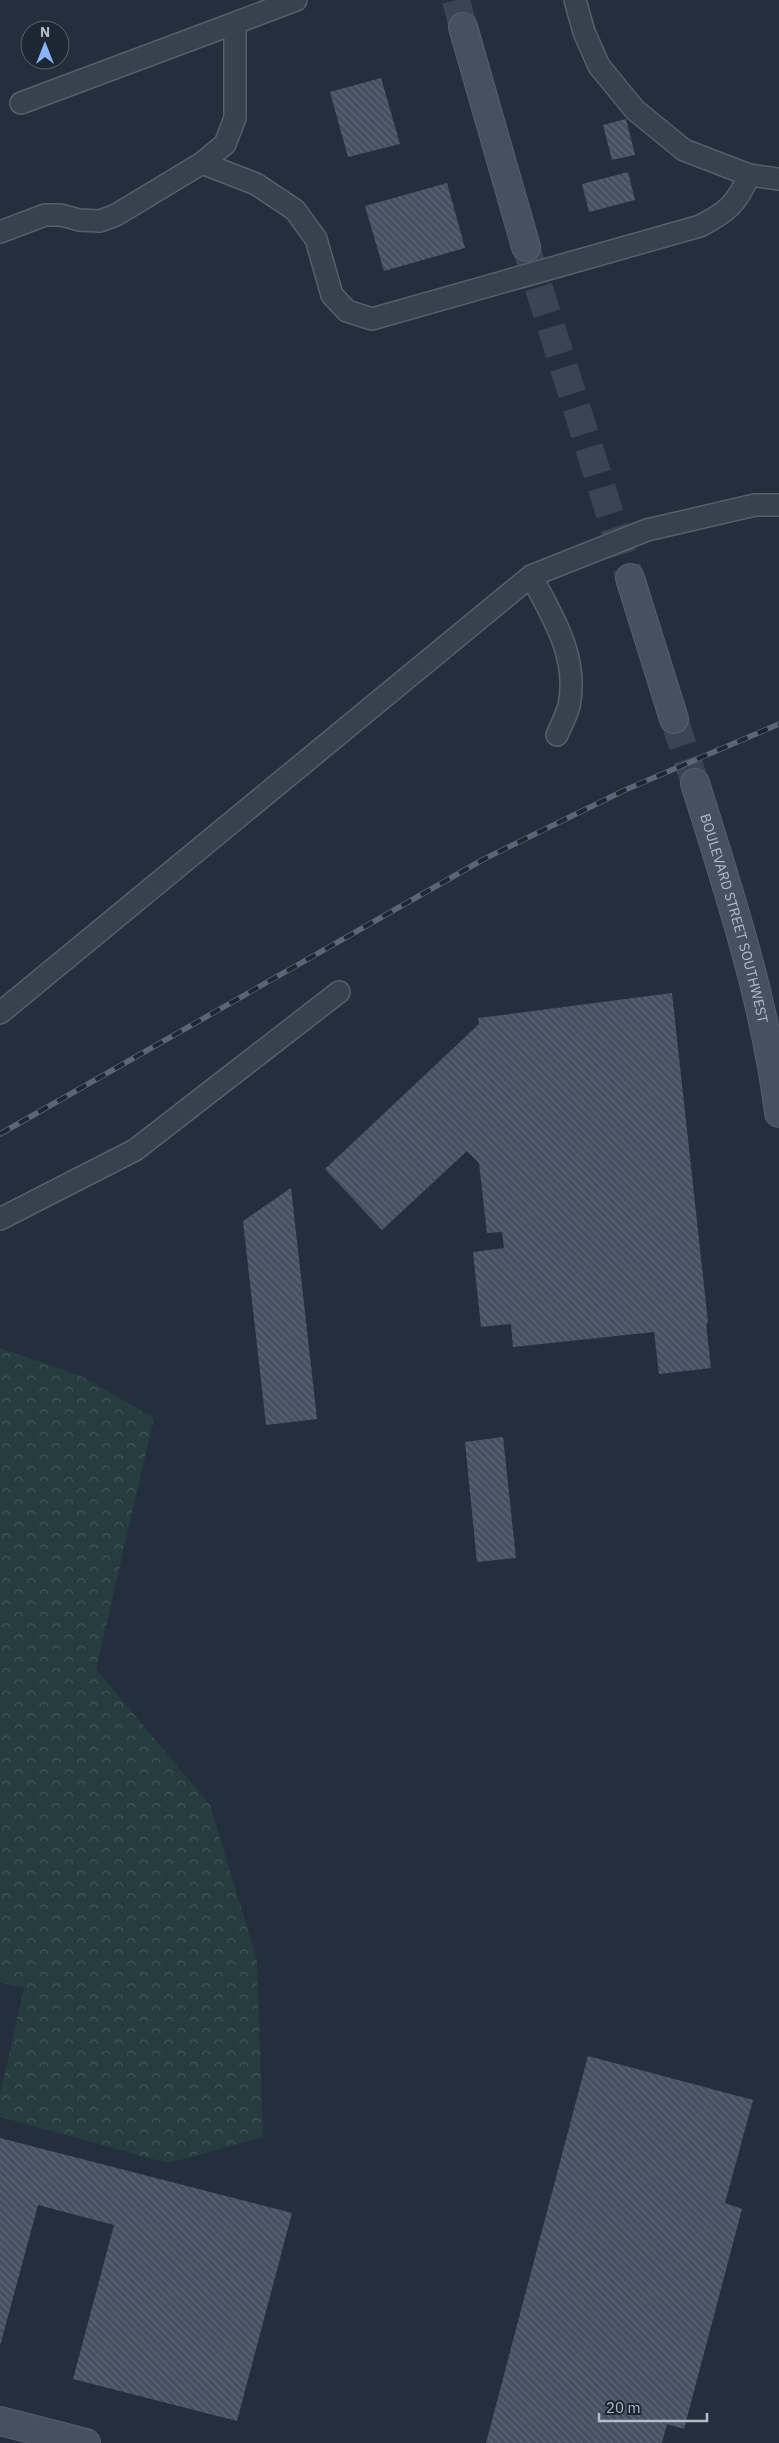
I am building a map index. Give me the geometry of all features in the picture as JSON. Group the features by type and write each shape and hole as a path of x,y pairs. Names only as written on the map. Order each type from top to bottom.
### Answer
{"main road":[{"path":"463,27 526,247"},
{"path":"630,578 674,719"},
{"name":"BOULEVARD STREET SOUTHWEST","path":"695,783 745,944 774,1073 779,1113"},
{"path":"0,2421 86,2443"}],"lane":[{"path":"575,0 584,32 599,66 635,110 684,150 749,175 779,179"},
{"path":"21,103 285,2"},
{"path":"0,232 45,216 62,215 79,220 100,221 116,215 202,163 226,144 235,118 234,23"},
{"path":"202,163 256,184 295,210 316,239 332,295 347,311 372,319 700,226 723,214 740,196 749,175"},
{"path":"0,1014 532,576 647,530 755,505 779,505"},
{"path":"532,576 556,622 570,658 572,683 568,708 557,735"},
{"path":"0,1219 135,1150 339,992"}],"green space":[{"path":"0,1348 81,1376 154,1418 96,1669 210,1805 257,1960 263,2137 168,2163 0,2117 0,2095 24,1988 0,1982"}],"building":[{"path":"381,78 400,144 348,157 330,92"},
{"path":"626,119 635,155 612,160 603,125"},
{"path":"628,172 635,200 589,212 582,184"},
{"path":"447,183 465,248 384,271 365,206"},
{"path":"672,993 708,1322 706,1324 711,1368 659,1374 654,1332 513,1347 511,1324 481,1327 473,1252 504,1248 502,1232 487,1233 479,1163 467,1151 382,1230 325,1169 479,1024 478,1018"},
{"path":"291,1188 317,1419 266,1425 243,1221"},
{"path":"503,1437 516,1558 477,1562 465,1442"},
{"path":"588,2056 753,2100 725,2203 742,2209 684,2429 667,2424 662,2443 486,2443"},
{"path":"0,2138 292,2213 237,2421 73,2379 114,2225 38,2205 0,2346"}],"tunnel":[{"path":"456,0 463,27"},
{"path":"526,247 630,578"},
{"path":"674,719 695,783"}],"railway":[{"path":"0,1134 484,859 625,790 779,724"}]}
